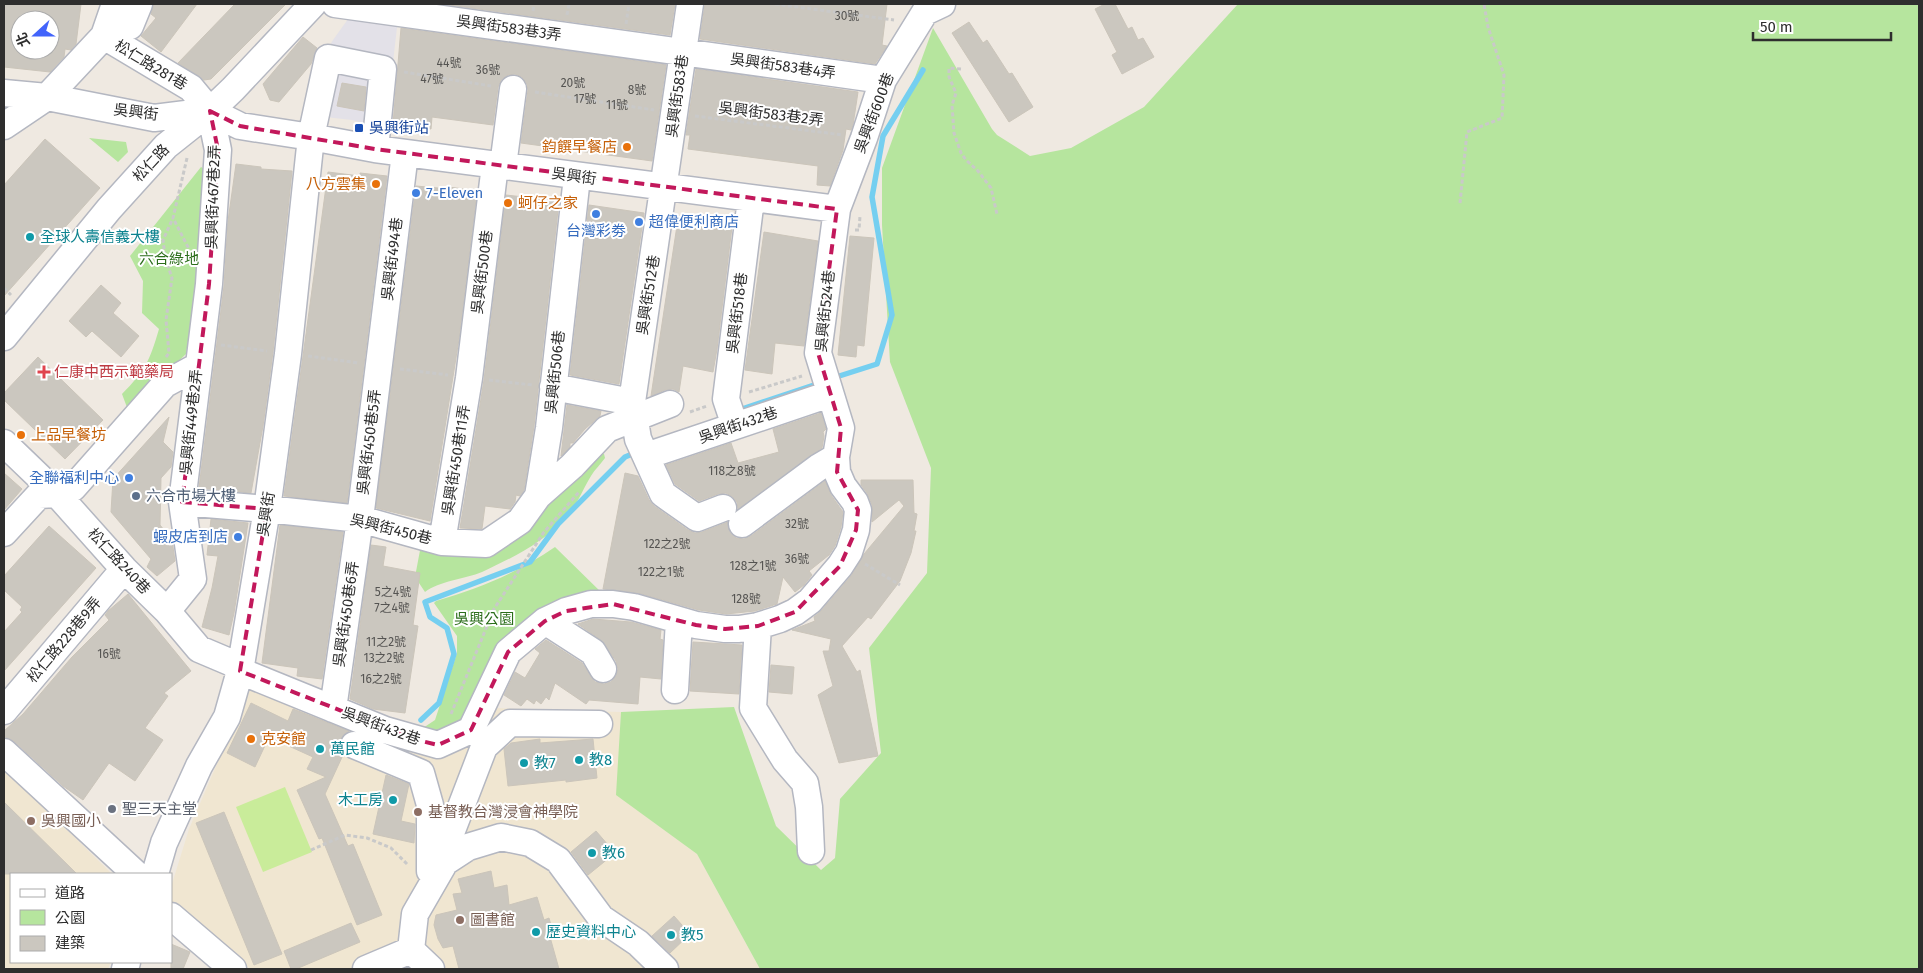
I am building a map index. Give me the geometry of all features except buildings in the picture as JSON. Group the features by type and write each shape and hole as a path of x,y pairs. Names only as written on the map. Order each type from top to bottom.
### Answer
{"street":[{"path":"4,126 47,97 104,36 115,4"},
{"name":"松仁路281巷","path":"104,36 130,26 138,4"},
{"name":"松仁路","path":"4,337 109,208 166,146 210,111 233,89 313,4"},
{"name":"吳興街583巷3弄","path":"335,4 684,53"},
{"name":"吳興街583巷","path":"664,188 690,4"},
{"name":"吳興街600巷","path":"837,209 864,138 883,80 925,11"},
{"name":"松仁路281巷","path":"104,36 191,88 210,111"},
{"name":"吳興街583巷4弄","path":"684,53 883,80"},
{"path":"311,137 328,58 383,69 375,149"},
{"name":"吳興街500巷","path":"469,378 499,166 513,89"},
{"name":"吳興街","path":"4,93 47,97 154,118 210,111 240,126 375,149 837,209"},
{"name":"吳興街467巷2弄","path":"199,354 209,284 218,150 210,111"},
{"name":"吳興街","path":"155,873 168,834 199,766 227,717 240,671 267,508 288,354 311,137"},
{"name":"吳興街494巷","path":"378,366 405,153"},
{"name":"吳興街506巷","path":"486,544 520,521 538,496 549,428 577,176"},
{"name":"吳興街512巷","path":"664,188 633,411 638,439 663,494 697,518 733,516 836,457"},
{"name":"吳興街518巷","path":"735,426 726,399 751,198"},
{"name":"吳興街524巷","path":"758,626 795,612 810,601 840,566 849,552 856,530 858,510 855,502 843,486 837,472 836,457 841,434 818,353 837,209"},
{"path":"4,533 39,495 58,494 73,488 165,384 199,354"},
{"name":"吳興街449巷2弄","path":"167,610 193,579 182,502 199,354"},
{"name":"吳興街450巷5弄","path":"360,519 378,366"},
{"name":"吳興街450巷11弄","path":"442,542 469,378"},
{"path":"553,387 633,411 677,409"},
{"name":"吳興街432巷","path":"646,456 830,394"},
{"path":"538,496 572,466 607,430 633,411"},
{"name":"松仁路240巷","path":"4,442 58,494 124,568 167,610 199,649 232,664 240,671"},
{"name":"吳興街450巷","path":"182,502 267,508 360,519 442,542 486,544"},
{"name":"吳興街450巷6弄","path":"333,709 360,519"},
{"name":"松仁路228巷9弄","path":"4,712 124,568"},
{"name":"吳興街432巷","path":"240,671 385,730 438,745 471,730 508,652 545,621 566,611 598,604 634,607 679,620 725,629 758,626"},
{"path":"674,690 679,620"},
{"path":"545,621 592,652 603,669"},
{"path":"758,626 753,708 785,760 805,782 809,807 810,851"},
{"path":"430,887 484,747 510,723 599,724"},
{"path":"354,745 421,774 430,804 430,887"},
{"path":"4,752 135,873"},
{"path":"411,950 415,914 445,862 468,847 501,837 530,843 558,860 601,918 638,943 665,969"},
{"path":"172,917 233,969"},
{"path":"366,969 411,950"},
{"path":"411,950 430,969"}],"path":[{"path":"775,4 925,11"},
{"path":"1460,203 1467,132 1502,118 1504,75 1488,27 1484,4"},
{"path":"961,69 949,68 949,77 956,93 952,105 954,132 961,153 991,188 996,214"},
{"name":"吳興街583巷2弄","path":"675,113 864,138"},
{"path":"165,384 160,367 169,353 166,320 172,278 165,257 163,240 173,218 189,150"},
{"path":"173,218 190,252"},
{"path":"4,288 12,296"},
{"path":"199,354 288,354 553,387"},
{"path":"677,409 726,399 822,370"},
{"path":"438,745 494,608 544,532 582,487"},
{"path":"849,552 900,585"},
{"path":"311,850 345,836 367,838 391,848 430,887"}],"highlighted area":[{"path":"210,111 240,126 375,149 837,209 818,353 841,428 837,472 858,510 856,530 840,566 795,612 758,626 725,629 696,625 613,604 566,611 545,621 508,652 471,730 438,745 413,739 240,671 267,509 182,502 209,284 218,150"}],"shaded area":[{"path":"351,15 398,19 393,62 371,125 352,120 307,115 314,72"},
{"name":"基督教台灣浸會神學院","path":"251,685 437,757 495,708 621,712 617,795 697,854 760,969 250,969 172,902 172,884 189,829"},
{"name":"吳興國小","path":"4,768 111,873 10,873 10,963 111,963 108,969 4,969"}],"green space":[{"path":"1238,4 1919,4 1919,969 760,969 697,854 616,795 621,712 734,707 776,826 821,870 835,858 840,799 881,753 869,648 927,573 931,468 890,362 882,225 882,168 933,28 992,129 997,135 1030,156 1071,148 1144,107"},
{"path":"89,138 126,142 128,152 118,162"},
{"name":"六合綠地","path":"201,167 214,175 186,354 128,410 122,394 146,364 159,329 142,313 143,281 130,256"},
{"path":"598,453 604,454 605,458 593,473 572,510 550,533 517,555 493,567 437,585 425,592 415,577 421,545 481,552"},
{"name":"吳興公園","path":"555,547 605,596 566,602 459,732 420,730 435,720 457,653 457,636 434,603 498,579 527,565"},
{"path":"285,787 312,852 263,872 236,807"}],"waterway":[{"path":"833,378 877,364 892,315 872,197 883,136 923,70"},
{"path":"736,411 820,383"},
{"path":"421,720 439,703 454,654 447,628 430,617 425,602 530,562 558,524 625,457 637,452"}],"place":[{"name":"吳興街站","path":"359,128"},
{"name":"鈞饌早餐店","path":"627,147"},
{"name":"八方雲集","path":"376,184"},
{"name":"7-Eleven","path":"416,193"},
{"name":"蚵仔之家","path":"508,203"},
{"name":"台灣彩劵","path":"596,214"},
{"name":"超偉便利商店","path":"639,222"},
{"name":"全球人壽信義大樓","path":"30,237"},
{"name":"仁康中西示範藥局","path":"44,372"},
{"name":"上品早餐坊","path":"21,435"},
{"name":"全聯福利中心","path":"129,478"},
{"name":"六合市場大樓","path":"136,496"},
{"name":"蝦皮店到店","path":"238,537"},
{"name":"克安館","path":"251,739"},
{"name":"萬民館","path":"320,749"},
{"name":"教8","path":"579,760"},
{"name":"教7","path":"524,763"},
{"name":"木工房","path":"393,800"},
{"name":"聖三天主堂","path":"112,809"},
{"name":"基督教台灣浸會神學院","path":"418,812"},
{"name":"吳興國小","path":"31,821"},
{"name":"教6","path":"592,853"},
{"name":"圖書館","path":"460,920"},
{"name":"歷史資料中心","path":"536,932"},
{"name":"教5","path":"671,935"}]}
